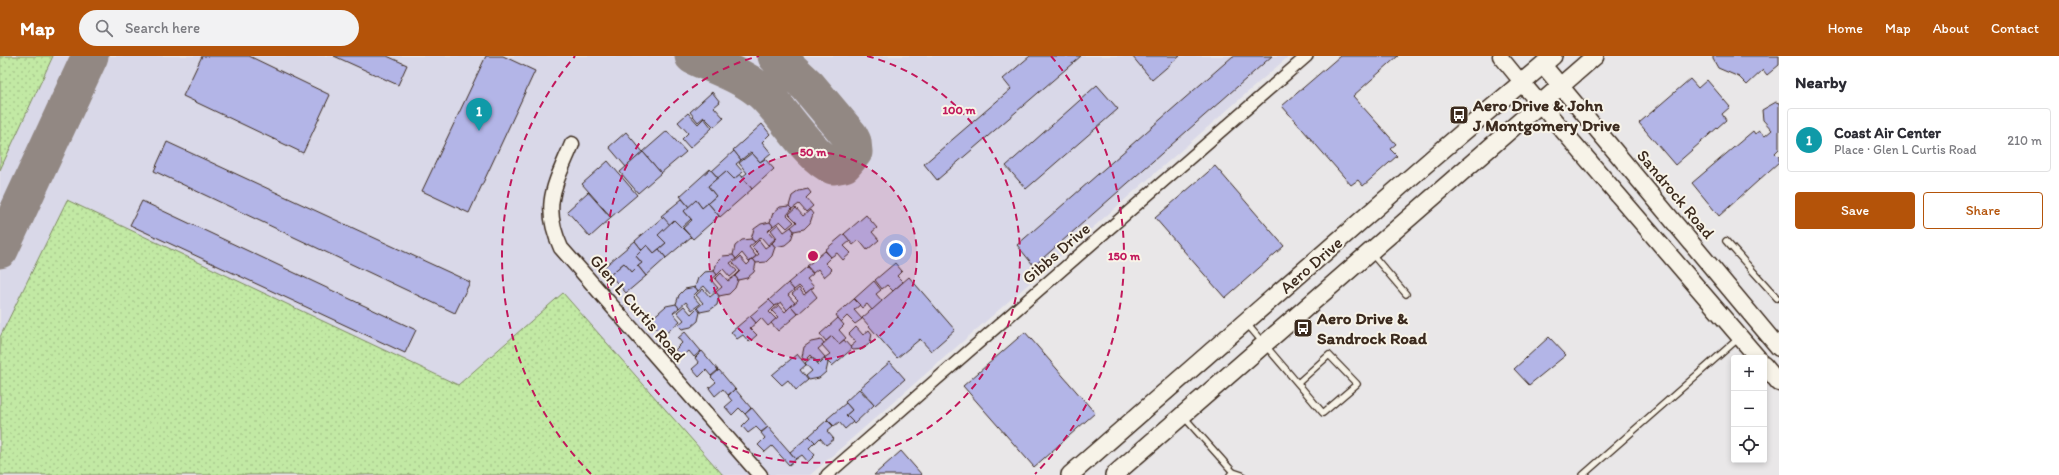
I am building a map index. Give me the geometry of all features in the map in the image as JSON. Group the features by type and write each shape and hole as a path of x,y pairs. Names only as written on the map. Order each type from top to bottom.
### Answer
{"main road":[{"name":"Aero Drive","path":"1114,475 1595,56"},
{"name":"Aero Drive","path":"1070,475 1522,82 1544,59"},
{"name":"Sandrock Road","path":"1544,59 1560,86 1779,348"},
{"path":"1522,82 1755,355"},
{"path":"1767,368 1779,382"}],"street":[{"name":"Gibbs Drive","path":"827,475 1307,56"},
{"path":"1500,56 1522,82"},
{"name":"Glen L Curtis Road","path":"572,144 552,194 552,219 554,232 561,248 760,475"}],"lane":[{"path":"1726,240 1777,298"},
{"path":"1369,252 1406,294"},
{"path":"1245,322 1324,413 1357,384 1329,355 1298,383"},
{"path":"1583,475 1740,338"},
{"path":"1182,416 1231,474 1242,475"}],"shaded area":[{"path":"0,56 1289,56 810,475 0,475"}],"green space":[{"path":"0,56 53,56 0,170"},
{"path":"67,200 458,385 563,293 723,475 0,475 0,337"}],"building":[{"path":"202,56 249,56 330,95 303,153 183,96"},
{"path":"334,56 387,56 407,65 398,85"},
{"path":"486,56 503,56 535,71 469,213 422,191"},
{"path":"1030,56 1081,56 937,180 924,164 1011,89 1003,79"},
{"path":"1132,56 1180,56 1152,80"},
{"path":"1233,56 1272,56 1034,266 1017,245"},
{"path":"1340,56 1398,56 1353,96 1396,144 1390,149 1397,156 1363,186 1358,180 1351,185 1282,106"},
{"path":"1713,56 1779,56 1779,65 1767,75 1763,70 1747,85 1739,77 1718,68 1713,59"},
{"path":"1690,79 1698,88 1707,80 1730,107 1722,114 1726,120 1675,165 1639,123"},
{"path":"1097,85 1118,109 1026,189 1006,166"},
{"path":"712,92 720,102 714,107 724,118 714,127 704,117 698,122 690,112"},
{"path":"1776,102 1779,103 1779,149 1775,153 1779,157 1779,162 1719,216 1692,183 1753,131 1755,134 1759,131 1765,136 1772,130 1763,120 1762,110"},
{"path":"688,113 698,124 704,118 712,128 690,148 682,139 688,133 678,122"},
{"path":"762,124 770,134 762,142 771,153 760,162 751,152 741,160 733,150"},
{"path":"667,131 686,152 661,173 643,152"},
{"path":"626,132 643,152 626,167 609,147"},
{"path":"167,142 470,282 455,313 154,171"},
{"path":"734,151 741,160 736,164 743,172 734,179 726,171 718,178 712,171"},
{"path":"643,152 661,173 638,193 620,172"},
{"path":"752,153 760,162 765,159 774,169 752,189 742,177 747,173 739,163"},
{"path":"608,161 637,195 611,217 582,184"},
{"path":"1215,166 1284,246 1225,298 1155,218"},
{"path":"710,169 718,178 708,186 716,196 702,208 696,200 689,207 680,196"},
{"path":"726,171 734,179 740,174 752,189 720,217 708,203 716,196 708,186"},
{"path":"808,189 811,193 806,198 813,206 806,212 799,204 792,209 789,206 792,196 799,191"},
{"path":"588,192 611,218 590,237 567,211"},
{"path":"682,199 689,207 684,211 691,219 681,228 674,220 669,225 661,216"},
{"path":"696,200 702,208 708,203 719,216 693,239 683,228 692,220 684,211"},
{"path":"142,201 416,330 405,353 130,225"},
{"path":"789,206 792,209 787,215 794,222 787,228 780,221 773,226 770,222 773,213 780,207"},
{"path":"796,208 803,216 810,210 813,214 810,223 804,229 794,231 791,227 797,222 789,214"},
{"path":"866,215 877,228 872,232 879,240 867,250 859,240 853,245 844,234"},
{"path":"663,217 670,225 658,235 666,243 654,253 647,245 642,250 635,241"},
{"path":"674,220 691,237 666,258 659,249 666,243 658,235"},
{"path":"770,222 773,226 768,231 775,239 768,245 761,237 755,242 751,239 754,229 761,224"},
{"path":"778,224 784,232 791,227 794,231 791,240 785,245 775,247 772,243 777,238 771,230"},
{"path":"844,234 850,241 844,246 851,253 843,260 837,253 831,257 825,250"},
{"path":"751,239 755,242 749,247 756,256 749,262 742,253 736,259 733,255 735,246 742,240"},
{"path":"759,240 765,248 772,243 775,247 772,256 766,262 756,263 753,259 759,254 752,247"},
{"path":"635,241 642,250 636,256 642,263 632,272 624,263 610,275 604,267"},
{"path":"647,245 654,253 659,249 666,258 646,276 638,266 642,263 636,256"},
{"path":"825,251 831,257 825,263 832,270 824,277 818,269 813,273 807,266"},
{"path":"733,255 736,259 730,263 737,271 730,277 723,269 717,275 714,271 717,262 723,256"},
{"path":"740,257 747,265 753,259 756,263 754,272 747,278 738,280 735,276 740,271 733,263"},
{"path":"624,263 632,272 638,266 646,276 626,293 610,275"},
{"path":"895,263 902,271 897,276 903,282 893,291 887,285 882,289 875,280"},
{"path":"807,267 813,274 807,279 814,287 806,293 799,286 794,290 788,283"},
{"path":"714,271 717,275 711,280 718,288 711,294 704,286 698,291 695,287 698,278 704,272"},
{"path":"721,273 728,281 735,276 738,280 735,288 729,294 719,296 716,292 722,287 715,279"},
{"path":"909,277 955,330 931,351 920,339 897,358 862,318"},
{"path":"874,281 881,290 876,294 882,301 872,310 867,304 862,308 854,299"},
{"path":"788,283 794,290 788,295 795,303 787,310 781,302 775,306 769,300"},
{"path":"695,287 698,291 693,296 700,304 692,310 686,302 679,308 676,304 679,295 685,289"},
{"path":"799,288 804,295 811,289 817,297 798,314 791,306 798,300 792,294"},
{"path":"703,289 710,297 716,292 719,296 717,305 710,310 700,312 697,308 703,303 696,295"},
{"path":"854,299 860,305 854,310 862,319 855,324 847,316 841,322 836,315"},
{"path":"769,300 775,306 769,312 776,319 768,326 761,318 756,323 750,316"},
{"path":"676,304 679,308 673,313 680,321 663,336 650,320 666,306"},
{"path":"779,305 785,312 791,306 798,314 778,331 771,323 778,317 772,311"},
{"path":"684,306 691,314 697,308 700,312 698,321 691,327 682,329 678,325 684,320 677,312"},
{"path":"750,316 756,323 750,328 757,335 749,342 743,335 737,339 731,332"},
{"path":"838,318 844,325 839,330 846,338 839,344 832,336 826,341 820,334"},
{"path":"856,327 863,335 869,330 872,334 870,343 863,349 853,350 850,347 856,342 849,334"},
{"path":"685,332 701,351 694,357 689,351 682,357 675,350 682,343 678,338"},
{"path":"1025,332 1095,413 1034,467 963,386"},
{"path":"832,336 839,344 844,340 852,349 832,366 824,358 830,354 822,345"},
{"path":"1549,337 1566,355 1529,385 1514,369"},
{"path":"821,340 824,344 818,349 825,357 818,363 811,355 805,361 802,357 804,347 811,342"},
{"path":"702,351 718,370 711,376 706,370 699,377 692,369 699,363 695,358"},
{"path":"797,354 806,365 800,370 808,380 796,390 788,380 782,385 772,375"},
{"path":"812,357 819,365 825,359 828,363 826,372 819,378 809,380 806,376 812,371 805,363"},
{"path":"890,362 905,379 875,405 860,388"},
{"path":"719,370 735,389 728,395 723,389 715,396 709,388 716,382 711,377"},
{"path":"735,389 751,408 745,414 739,408 732,415 725,407 732,401 728,396"},
{"path":"859,389 874,405 854,424 846,415 852,410 845,402"},
{"path":"846,403 852,410 846,415 853,422 845,429 839,422 834,426 827,419"},
{"path":"752,408 768,427 761,432 756,427 748,433 742,426 749,419 745,414"},
{"path":"827,420 833,426 827,431 834,439 826,445 820,438 815,443 809,436"},
{"path":"768,427 796,459 789,465 772,446 765,452 758,445 765,438 761,433"},
{"path":"809,436 815,442 809,448 815,455 808,462 802,455 796,459 790,452"},
{"path":"901,451 922,475 874,475"}],"taxiway":[{"path":"0,250 90,56"},
{"path":"693,56 730,72 755,87 771,101 806,144 824,161 833,166 844,164 854,152 853,142 850,136 808,86 776,56"}],"place":[{"name":"Aero Drive & John J Montgomery Drive","path":"1459,115"},
{"name":"Coast Air Center","path":"479,131"},
{"name":"Aero Drive & Sandrock Road","path":"1303,328"}]}
